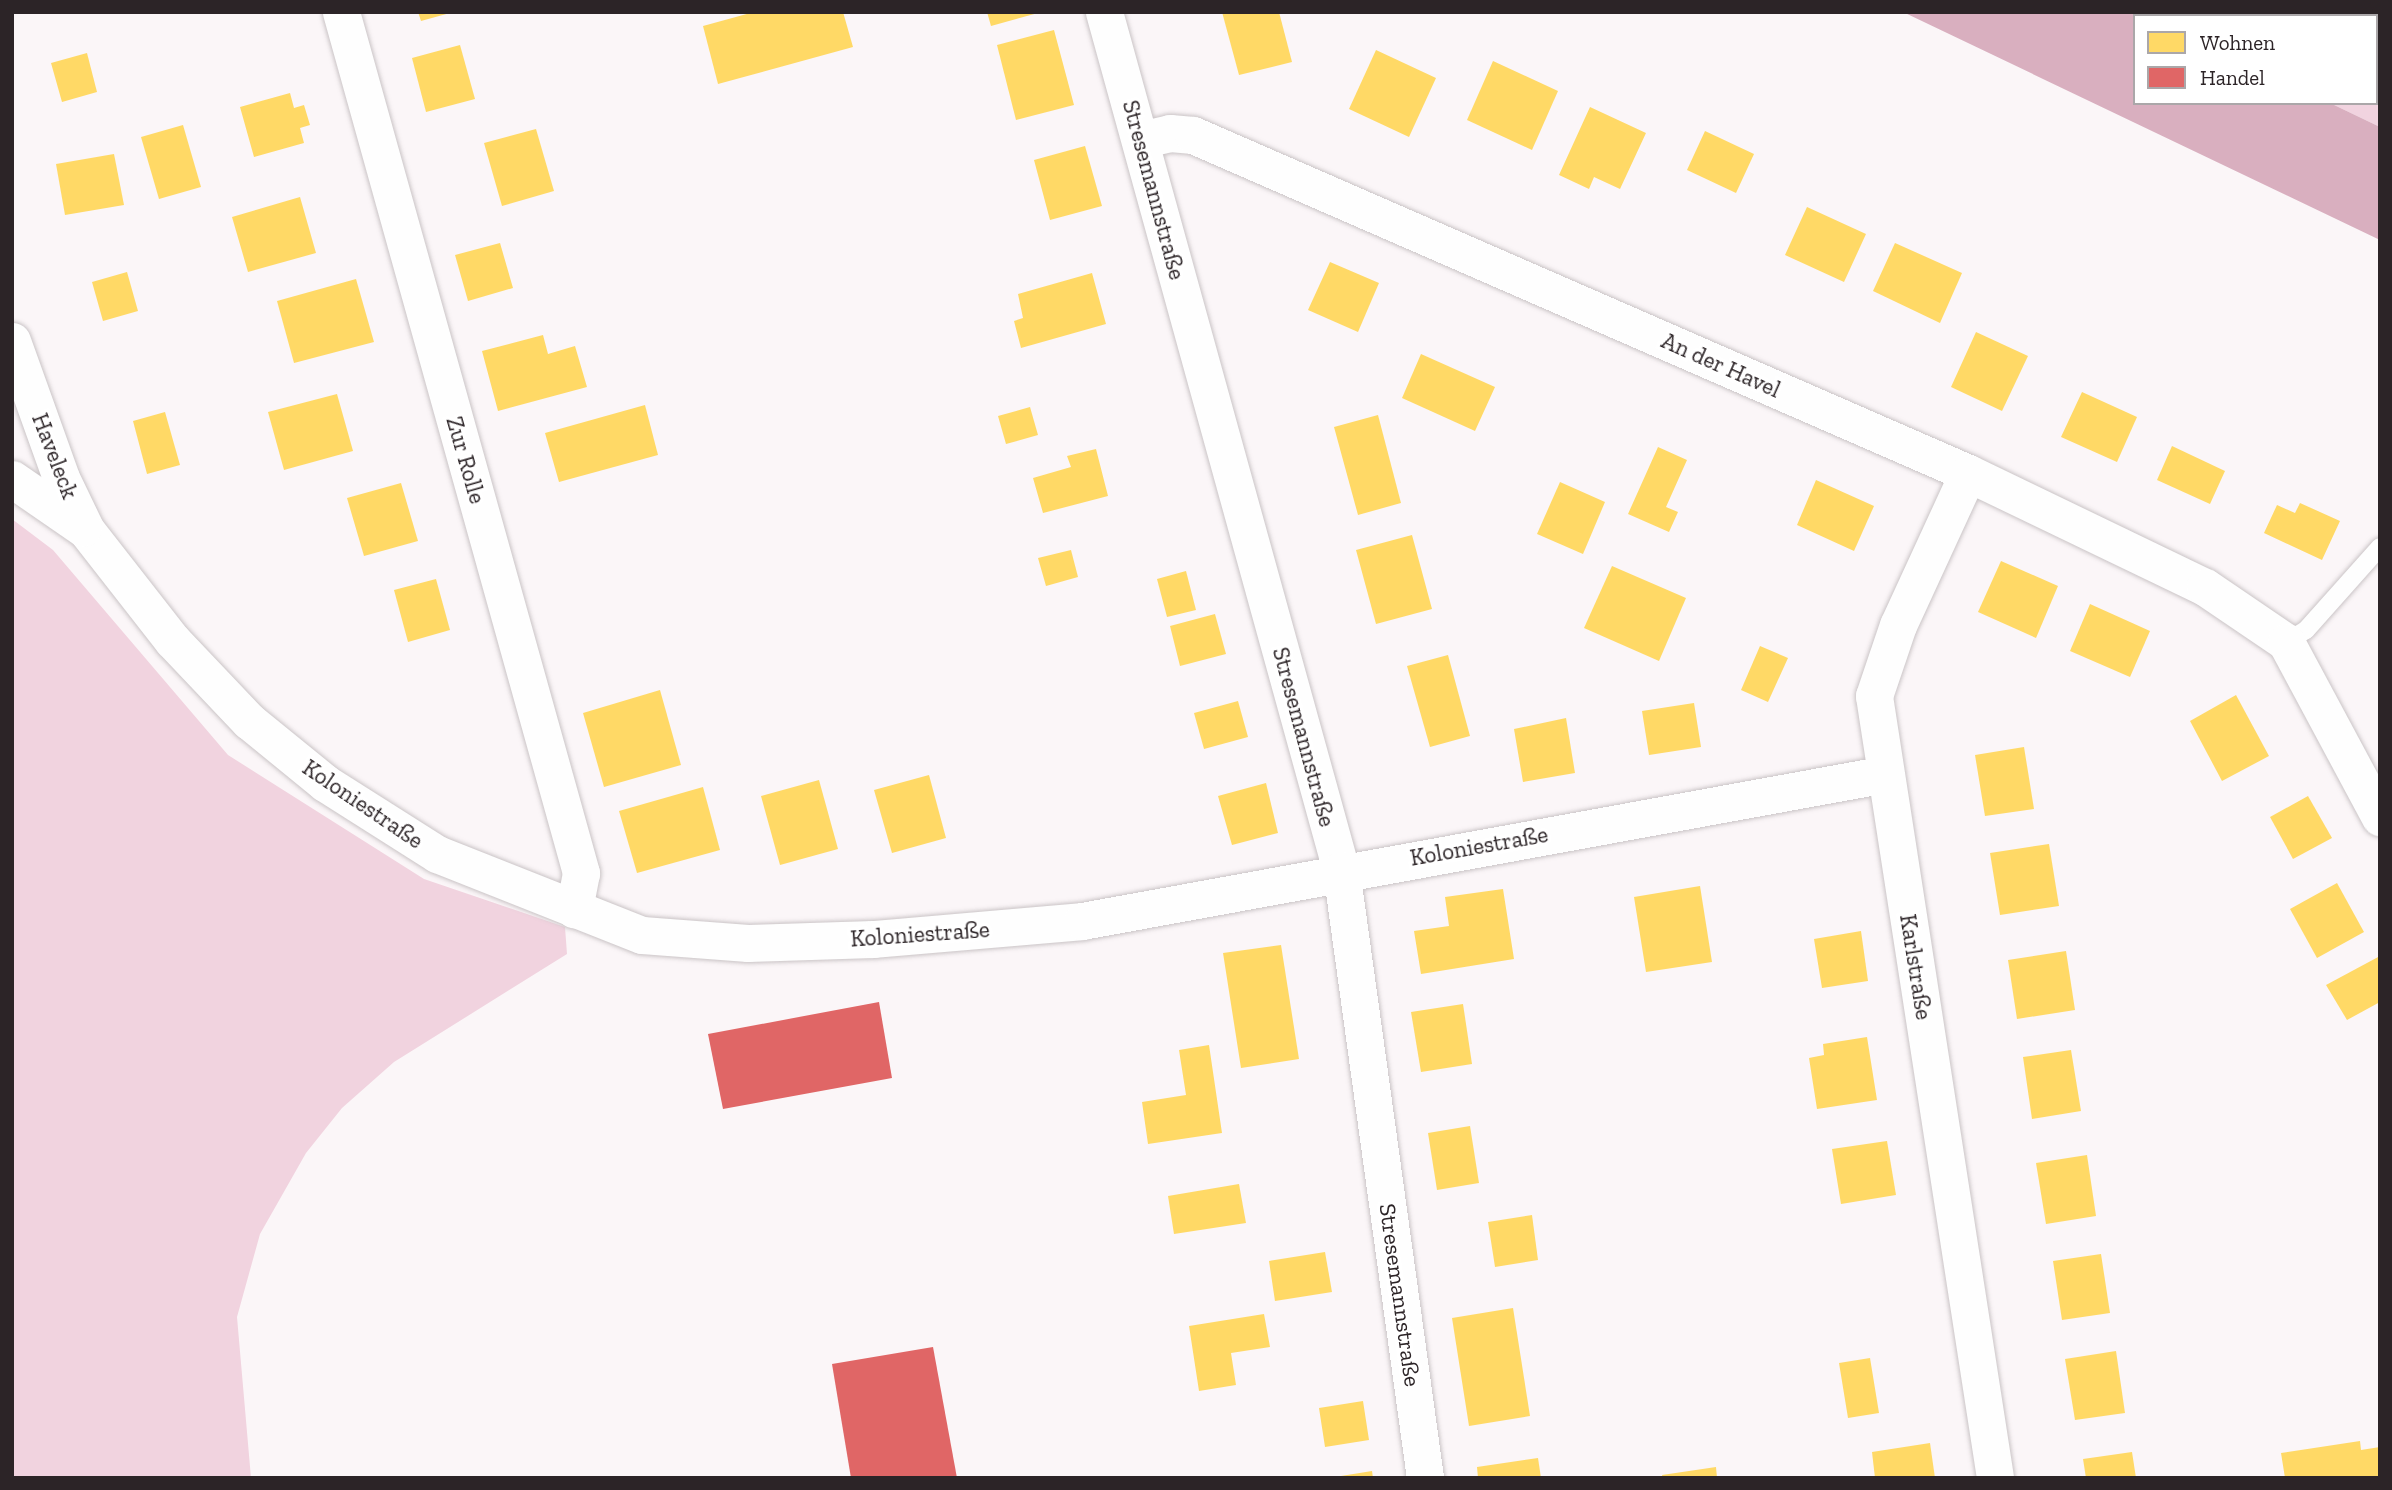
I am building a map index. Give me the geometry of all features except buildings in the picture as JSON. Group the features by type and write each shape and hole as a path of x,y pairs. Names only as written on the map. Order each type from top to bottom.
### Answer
{"street":[{"name":"Zur Rolle","path":"341,12 581,873 574,909"},
{"name":"Stresemannstraße","path":"1104,12 1341,870 1425,1478"},
{"name":"An der Havel","path":"1140,140 1170,133 1193,135 1968,473 2205,587 2286,642"},
{"name":"Haveleck","path":"12,341 61,478 86,530"},
{"name":"Karlstraße","path":"1968,473 1898,625 1874,696 1995,1478"},
{"path":"12,479 86,530"},
{"name":"Koloniestraße","path":"86,530 172,640 249,721 325,783 437,853 642,935 748,943 873,939 1082,921 1341,870 1886,774"},
{"path":"2286,642 2380,817"}],"lane":[{"path":"2286,642 2306,630 2380,547"}],"shaded area":[{"path":"1903,12 2139,12 2142,14 2133,14 2133,105 2334,105 2380,127 2380,240"},
{"path":"2139,12 2380,12 2380,127 2334,105 2378,105 2378,14"},
{"path":"12,519 53,550 228,755 424,879 565,927 567,954 394,1062 342,1108 306,1153 260,1234 237,1317 251,1478 12,1478"}]}
